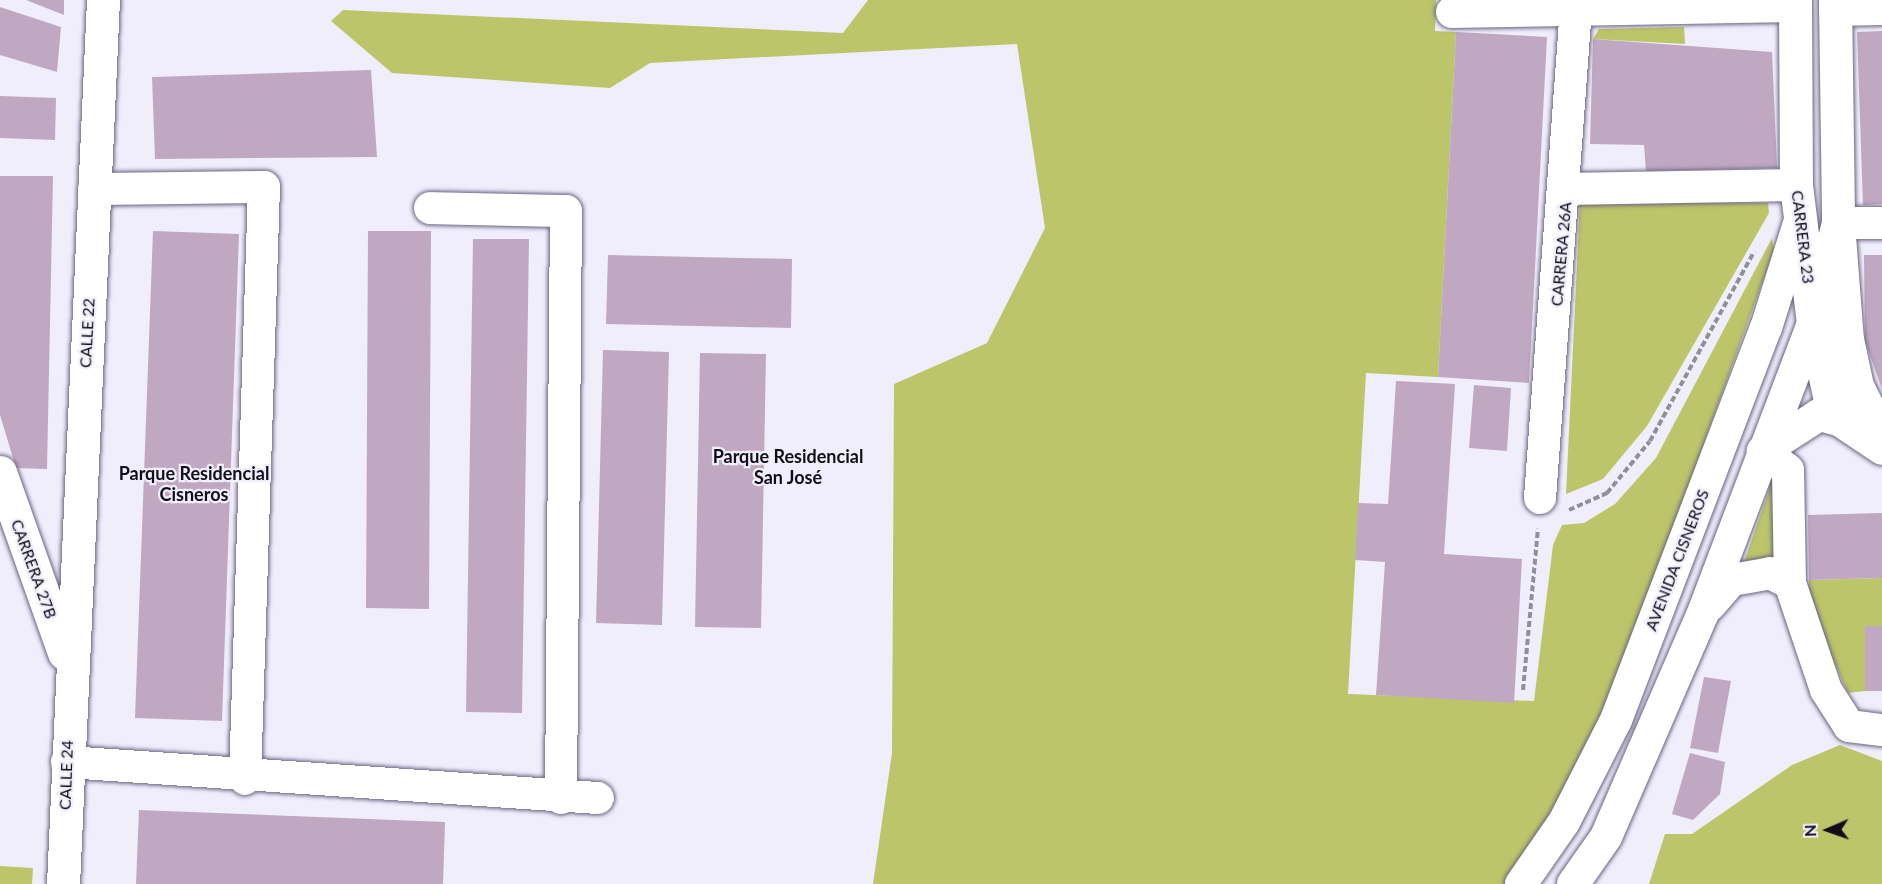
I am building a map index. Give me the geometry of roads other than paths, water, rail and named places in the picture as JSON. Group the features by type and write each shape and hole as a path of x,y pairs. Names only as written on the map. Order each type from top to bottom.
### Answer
{"street":[{"name":"CALLE 22","path":"69,666 103,0"},
{"path":"1452,12 1795,3"},
{"name":"CARRERA 23","path":"1795,3 1796,185 1814,323 1829,395 1842,421 1882,448"},
{"path":"1835,5 1882,9"},
{"name":"CARRERA 23","path":"1835,5 1838,223 1847,339 1857,386 1882,436"},
{"name":"CARRERA 26A","path":"1540,498 1566,189 1575,9"},
{"path":"1566,189 1796,185"},
{"path":"94,189 264,187 245,778"},
{"path":"430,208 566,211 561,798"},
{"name":"AVENIDA CISNEROS","path":"1521,884 1564,822 1616,720 1766,328 1800,220"},
{"path":"1574,884 1605,837 1703,613 1763,451 1814,323 1838,223 1882,224"},
{"path":"1763,451 1819,415 1842,421"},
{"path":"1763,451 1788,470 1790,583 1832,699 1849,726 1882,730"},
{"name":"CARRERA 27B","path":"0,472 69,666"},
{"path":"1703,613 1732,580 1770,573 1790,583"},
{"name":"CALLE 24","path":"63,884 69,666"},
{"path":"67,762 245,778 561,798 598,798"}],"district":[{"name":"Parque Residencial San José","path":"788,467"},
{"name":"Parque Residencial Cisneros","path":"194,484"}]}
